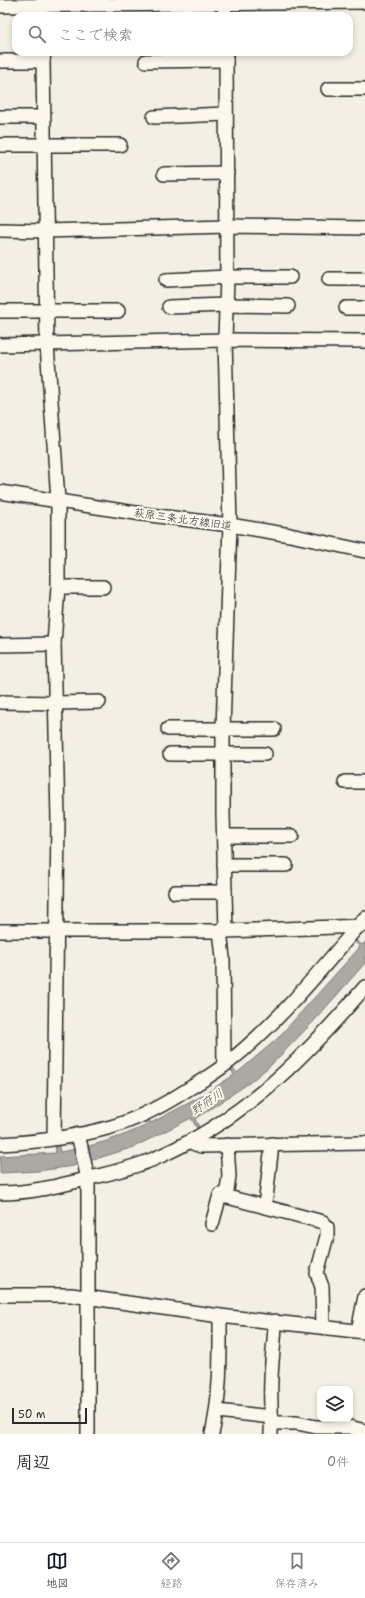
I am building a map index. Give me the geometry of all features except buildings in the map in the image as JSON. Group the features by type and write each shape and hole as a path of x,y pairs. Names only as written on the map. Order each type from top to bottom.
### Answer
{"street":[{"path":"0,6 225,10 365,2"},
{"path":"146,61 226,56 227,277 225,340 230,525 222,729 225,892 223,930 224,1065"},
{"path":"0,61 43,57 47,345 58,500 58,611 54,644 58,820 54,1138"},
{"path":"328,90 365,90"},
{"path":"154,117 226,114"},
{"path":"0,117 43,117"},
{"path":"0,145 120,145"},
{"path":"164,174 227,173"},
{"path":"0,230 45,231 227,226 365,228"},
{"path":"166,280 227,277 290,277"},
{"path":"329,279 365,279"},
{"path":"169,307 226,305 288,306"},
{"path":"346,308 365,308"},
{"path":"0,311 118,311"},
{"path":"0,345 225,340 365,341"},
{"name":"萩原三条北方線旧道","path":"0,492 142,514 230,525 290,535 365,551"},
{"path":"58,587 102,587"},
{"path":"0,645 54,644"},
{"path":"0,702 99,702"},
{"path":"168,729 274,729"},
{"path":"170,754 266,754"},
{"path":"345,782 365,782"},
{"path":"224,836 292,836"},
{"path":"224,865 286,865"},
{"path":"175,892 225,892"},
{"path":"0,931 223,930 363,924"},
{"path":"0,1144 79,1135 111,1127 144,1115 197,1084 224,1065 263,1031 297,997 363,924"},
{"path":"0,1193 45,1189 87,1177 120,1171 155,1159 192,1140 244,1107 293,1066 323,1035 365,987"},
{"path":"79,1135 87,1177 88,1434"},
{"path":"192,1140 195,1144 201,1146 365,1143"},
{"path":"265,1207 272,1144"},
{"path":"226,1197 229,1176 227,1145"},
{"path":"212,1224 220,1195 323,1222 327,1227 327,1236 317,1273 322,1287 323,1326"},
{"path":"0,1295 71,1295 220,1316 361,1331 365,1296"},
{"path":"212,1434 220,1386 220,1316"},
{"path":"271,1425 270,1383 275,1339 275,1321"},
{"path":"217,1411 271,1425 298,1423 316,1427 349,1427 365,1431"}],"water":[{"name":"野府川","path":"357,941 362,945 365,942 365,963 314,1021 271,1065 249,1083 195,1119 200,1129 198,1130 191,1118 134,1147 73,1166 39,1171 0,1173 0,1156 56,1153 55,1142 58,1141 60,1152 94,1145 116,1138 147,1125 143,1118 147,1116 151,1123 200,1097 234,1075 230,1068 232,1067 237,1073 277,1039 360,947 355,942"}]}
